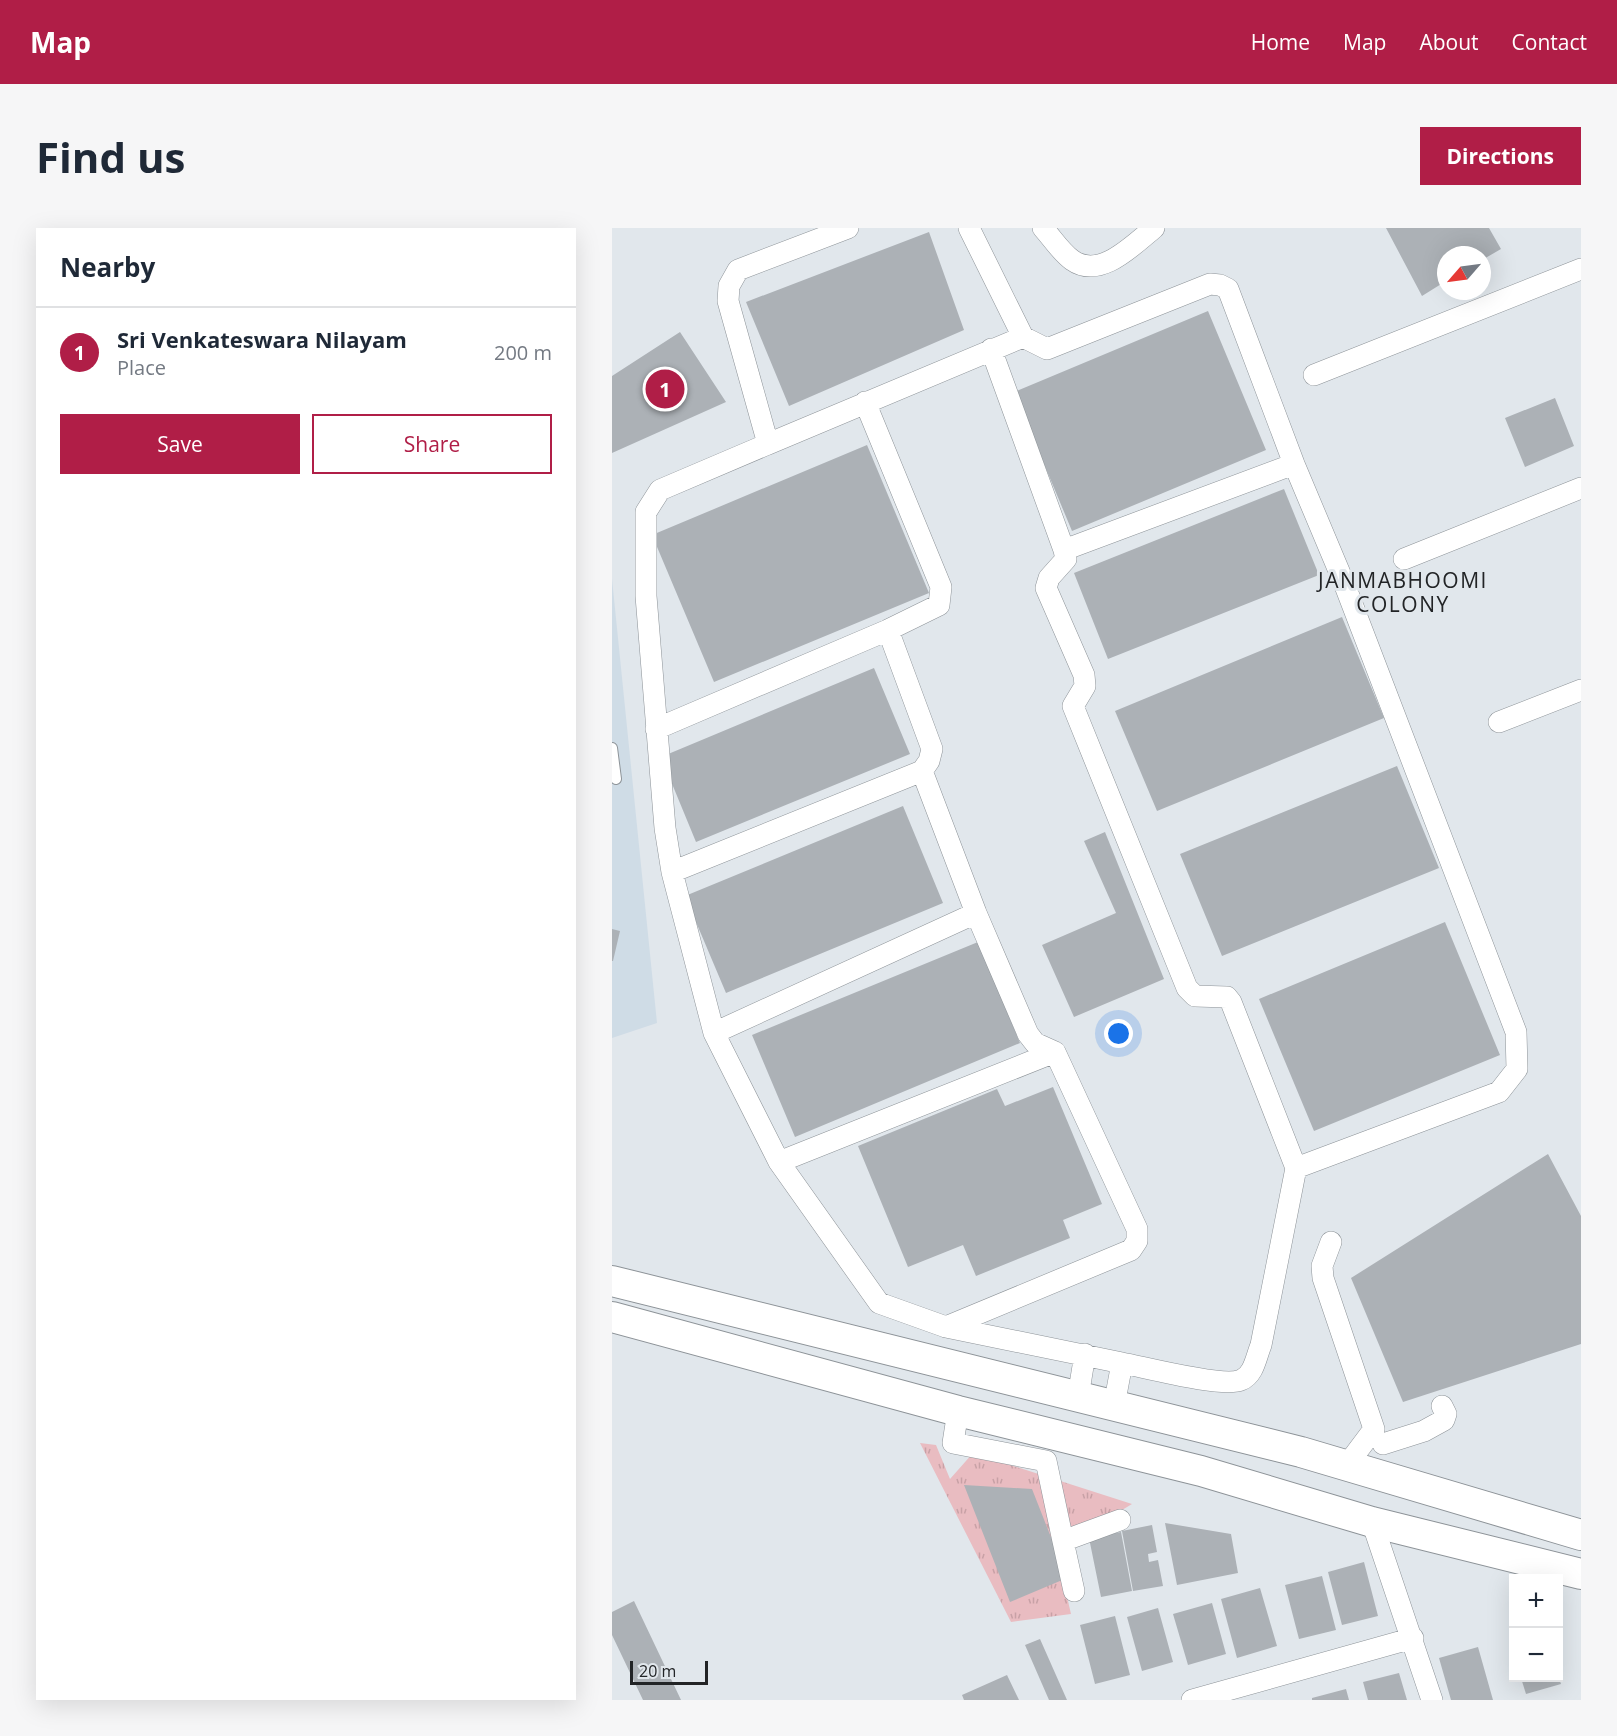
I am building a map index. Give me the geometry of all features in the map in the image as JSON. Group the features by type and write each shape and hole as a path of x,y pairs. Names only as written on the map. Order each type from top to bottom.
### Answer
{"main road":[{"path":"612,1281 1347,1465 1581,1535"},
{"path":"612,1317 690,1336 957,1411 1201,1471 1372,1522 1581,1574"}],"street":[{"path":"768,444 728,301 729,286 738,270 848,228"},
{"path":"969,228 1023,337 1047,349 1210,285 1220,285 1228,289 1294,464 1344,583 1516,1032 1517,1069 1499,1092 1296,1168"},
{"path":"1043,228 1069,258 1078,264 1094,266 1122,254 1154,228"},
{"path":"1314,375 1581,269"},
{"path":"991,349 1064,550 1066,560 1049,578 1046,588 1084,675 1085,686 1073,706 1187,988 1195,996 1221,996 1231,1002 1296,1168 1260,1345 1251,1372 1241,1381 1222,1382 946,1327 879,1303 779,1162 714,1033 672,872 656,729 646,596 646,512 660,490 865,402 991,349 1023,337"},
{"path":"656,729 888,630 939,605 941,587 865,402"},
{"path":"1064,550 1294,464"},
{"path":"1404,559 1581,488"},
{"path":"672,872 922,771 932,749 888,630"},
{"path":"1499,722 1581,690"},
{"path":"922,771 976,913 1028,1034 1035,1043 1055,1052 1137,1229 1137,1241 1131,1250 946,1327"},
{"path":"714,1033 976,913"},
{"path":"779,1162 1055,1052"},
{"path":"1331,1242 1322,1266 1323,1278 1378,1437 1387,1456 1380,1475"},
{"path":"1078,1397 1085,1354"},
{"path":"1114,1406 1122,1363"},
{"path":"1347,1465 1378,1437 1432,1428 1444,1420 1446,1414 1442,1406"},
{"path":"957,1411 953,1443 1046,1461 1074,1591"},
{"path":"1064,1541 1120,1520"},
{"path":"1372,1522 1432,1700"},
{"path":"1192,1700 1413,1638"}],"lane":[{"path":"612,748 616,779"}],"shaded area":[{"path":"612,579 657,1023 612,1038"}],"green space":[{"path":"920,1443 936,1445 950,1479 973,1453 1132,1504 1056,1550 1071,1614 1011,1622"}],"building":[{"path":"1386,228 1489,228 1501,249 1491,255 1491,246 1437,246 1437,287 1422,296"},
{"path":"929,232 964,330 789,406 746,302"},
{"path":"1208,311 1266,450 1072,531 1014,392"},
{"path":"680,332 726,402 612,453 612,376"},
{"path":"1555,398 1574,446 1525,467 1505,418"},
{"path":"867,445 929,593 714,682 652,535"},
{"path":"1284,489 1319,575 1108,659 1074,573"},
{"path":"1342,617 1384,718 1157,811 1115,711"},
{"path":"874,668 910,754 696,842 661,757"},
{"path":"1397,766 1439,868 1222,956 1180,854"},
{"path":"903,806 943,903 726,993 685,896"},
{"path":"1105,832 1164,979 1074,1017 1042,945 1116,913 1084,841"},
{"path":"1445,922 1500,1055 1314,1131 1259,999"},
{"path":"612,929 620,931 613,961 612,961"},
{"path":"978,942 1020,1043 795,1137 752,1035"},
{"path":"1053,1087 1102,1204 1063,1220 1070,1238 976,1276 963,1245 908,1267 858,1146 997,1089 1005,1106"},
{"path":"1548,1154 1581,1216 1581,1344 1403,1402 1351,1278"},
{"path":"964,1485 1032,1489 1067,1578 1010,1602"},
{"path":"1165,1523 1231,1534 1238,1573 1177,1585"},
{"path":"1152,1525 1157,1552 1148,1554 1149,1562 1158,1560 1163,1586 1133,1591 1122,1531"},
{"path":"1121,1532 1132,1591 1101,1597 1089,1538"},
{"path":"1364,1562 1378,1616 1342,1625 1328,1572"},
{"path":"1322,1576 1336,1630 1299,1639 1285,1585"},
{"path":"1260,1588 1277,1646 1237,1658 1221,1599"},
{"path":"634,1601 681,1700 643,1700 612,1635 612,1612"},
{"path":"1212,1603 1226,1654 1188,1665 1173,1614"},
{"path":"1158,1608 1173,1662 1142,1671 1127,1617"},
{"path":"1115,1616 1130,1675 1095,1684 1080,1625"},
{"path":"1040,1639 1067,1700 1049,1700 1025,1645"},
{"path":"1478,1647 1493,1700 1451,1700 1439,1658"},
{"path":"1399,1673 1407,1700 1368,1700 1363,1682"},
{"path":"1007,1675 1019,1700 964,1700 962,1695"},
{"path":"1522,1682 1560,1682 1561,1684 1526,1694"},
{"path":"1346,1689 1349,1700 1312,1700 1312,1698"}],"place":[{"name":"Sri Venkateswara Nilayam","path":"665,389"}],"district":[{"name":"JANMABHOOMI COLONY","path":"1403,593"}]}
